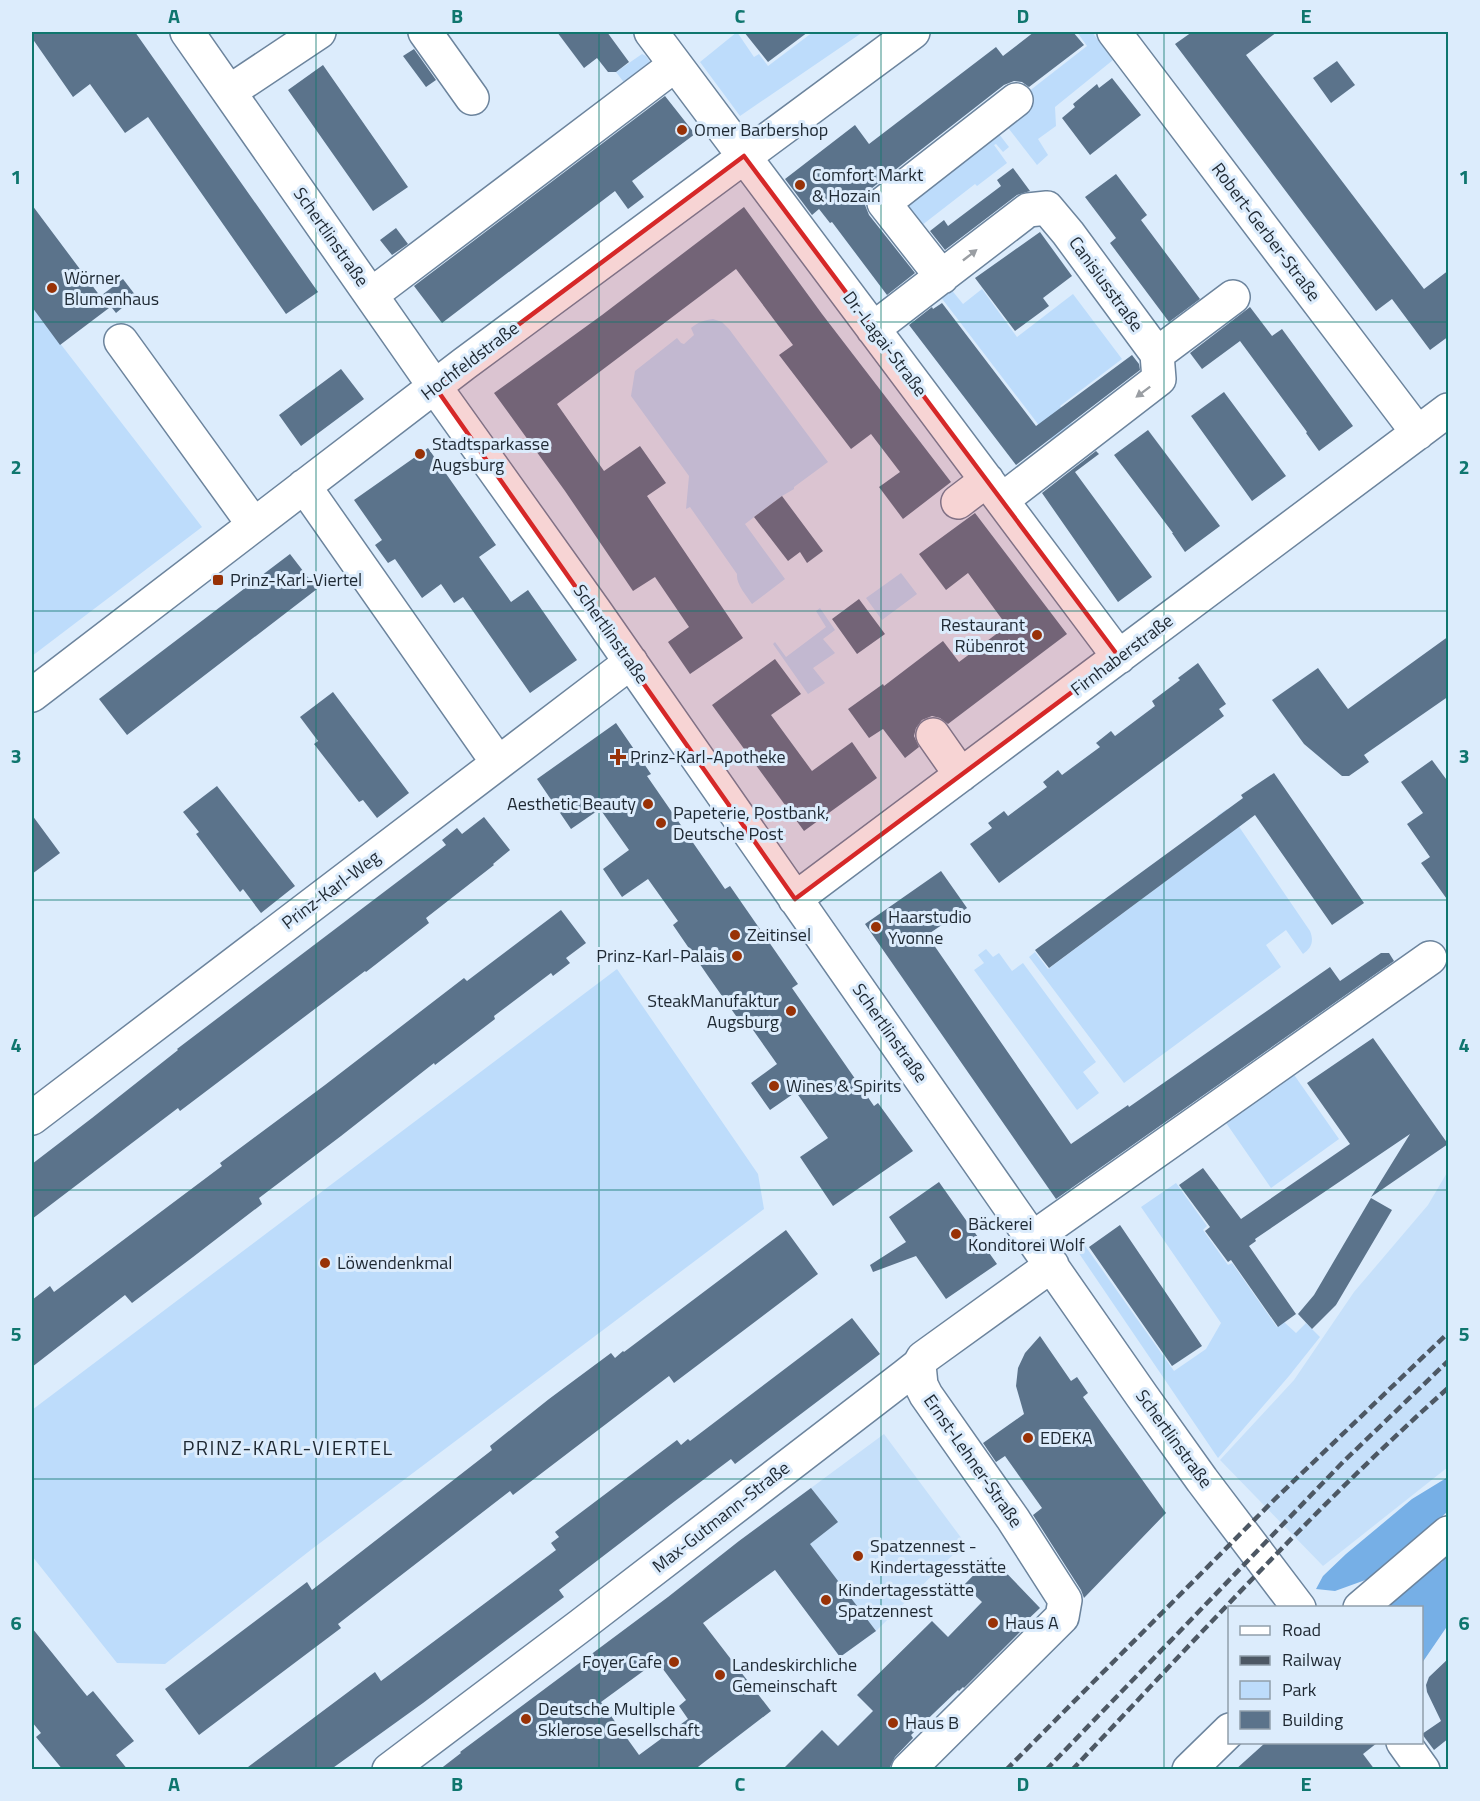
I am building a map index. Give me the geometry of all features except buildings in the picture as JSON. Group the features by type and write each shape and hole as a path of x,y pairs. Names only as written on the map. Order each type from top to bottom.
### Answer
{"street":[{"name":"Schertlinstraße","path":"187,32 631,662 1189,1461 1298,1606"},
{"path":"229,92 319,32"},
{"path":"425,32 472,98"},
{"name":"Dr.-Lagai-Straße","path":"651,32 1119,657"},
{"name":"Hochfeldstraße","path":"32,695 435,387 913,32"},
{"name":"Robert-Gerber-Straße","path":"1114,32 1418,433"},
{"path":"371,294 675,65"},
{"path":"942,277 884,203 1016,100"},
{"name":"Canisiusstraße","path":"873,329 1028,210 1047,208 1157,354"},
{"path":"957,502 994,490 1159,379 1157,354 1233,297"},
{"path":"121,341 254,525"},
{"name":"Firnhaberstraße","path":"795,899 1449,410"},
{"path":"304,486 498,763"},
{"name":"Prinz-Karl-Weg","path":"32,1118 631,662"},
{"path":"933,735 961,775"},
{"path":"1033,1238 1430,957"},
{"name":"Max-Gutmann-Straße","path":"389,1770 919,1365 923,1358 1052,1265"},
{"name":"Ernst-Lehner-Straße","path":"908,1770 1062,1617 1065,1600 941,1434 921,1385 919,1365"},
{"path":"1362,1606 1449,1533"},
{"path":"1189,1770 1228,1732"},
{"path":"1404,1744 1423,1770"}],"highlighted area":[{"path":"744,156 1119,657 795,899 435,387"}],"shaded area":[{"path":"1448,1171 1448,1467 1323,1566 1220,1460 1294,1380 1354,1292 1428,1205"},
{"name":"Spatzennest - Kindertagesstätte","path":"884,1434 965,1543 876,1631 840,1657 749,1534"},
{"path":"1448,1477 1448,1511 1395,1562 1371,1578 1335,1591 1316,1589 1323,1576 1346,1554 1412,1499"},
{"path":"1448,1550 1448,1625 1423,1662 1423,1606 1384,1606 1401,1588 1442,1562"}],"green space":[{"path":"737,32 754,57 759,54 768,66 813,32 863,32 740,116 700,62"},
{"path":"1077,32 1092,32 1113,60 1055,107 1056,126 1038,139 1048,155 1037,165 1002,120 1013,87 1020,82 1028,92 1087,46"},
{"path":"642,54 655,69 629,89 616,72"},
{"path":"992,125 1009,147 1003,152 996,144 994,145 1007,163 977,186 975,184 917,229 900,200"},
{"path":"950,288 963,304 982,289 1017,337 1073,294 1122,359 1060,406 1075,428 1054,445 940,296"},
{"path":"32,307 202,527 32,656"},
{"path":"713,319 722,322 729,329 828,462 745,524 785,579 752,604 740,586 737,574 690,507 686,509 689,476 631,396 635,371 677,338 684,344 694,335 691,328 694,326"},
{"path":"901,573 917,594 882,620 866,598"},
{"path":"820,608 835,630 823,639 835,653 813,668 825,683 808,694 773,644 775,642 786,657 826,627 816,611"},
{"path":"1227,809 1310,931 1311,944 1303,954 1286,930 1266,945 1281,967 1124,1083 1029,957 1035,952 1048,969 1229,834 1217,816"},
{"path":"986,949 993,957 999,953 1012,971 1023,963 1096,1062 1083,1072 1099,1093 1077,1110 974,970 984,963 978,955"},
{"path":"617,969 758,1174 764,1209 312,1549 165,1664 117,1663 32,1556 32,1410"},
{"path":"1290,1069 1339,1139 1271,1188 1222,1117"},
{"path":"1176,1183 1207,1226 1203,1230 1228,1265 1232,1263 1277,1327 1284,1322 1296,1333 1306,1323 1320,1337 1218,1458 1074,1246 1081,1240 1174,1371 1206,1349 1221,1323 1141,1207"}],"railway":[{"path":"1006,1770 1275,1499 1448,1333"},
{"path":"1046,1770 1343,1462 1448,1361"},
{"path":"1072,1770 1303,1527 1448,1388"}],"place":[{"name":"Omer Barbershop","path":"682,130"},
{"name":"Comfort Markt & Hozain","path":"800,185"},
{"name":"Wörner Blumenhaus","path":"52,288"},
{"name":"Stadtsparkasse Augsburg","path":"420,454"},
{"name":"Prinz-Karl-Viertel","path":"218,580"},
{"name":"Restaurant Rübenrot","path":"1037,635"},
{"name":"Prinz-Karl-Apotheke","path":"618,757"},
{"name":"Aesthetic Beauty","path":"648,804"},
{"name":"Papeterie, Postbank, Deutsche Post","path":"661,823"},
{"name":"Haarstudio Yvonne","path":"876,927"},
{"name":"Zeitinsel","path":"735,935"},
{"name":"Prinz-Karl-Palais","path":"737,956"},
{"name":"SteakManufaktur Augsburg","path":"791,1011"},
{"name":"Wines & Spirits","path":"774,1086"},
{"name":"Bäckerei Konditorei Wolf","path":"956,1234"},
{"name":"Löwendenkmal","path":"325,1263"},
{"name":"EDEKA","path":"1028,1438"},
{"name":"Spatzennest - Kindertagesstätte","path":"858,1556"},
{"name":"Kindertagesstätte Spatzennest","path":"826,1600"},
{"name":"Haus A","path":"993,1623"},
{"name":"Foyer Cafe","path":"674,1662"},
{"name":"Landeskirchliche Gemeinschaft","path":"720,1675"},
{"name":"Deutsche Multiple Sklerose Gesellschaft","path":"526,1719"},
{"name":"Haus B","path":"893,1723"}],"district":[{"name":"PRINZ-KARL-VIERTEL","path":"288,1448"}]}
